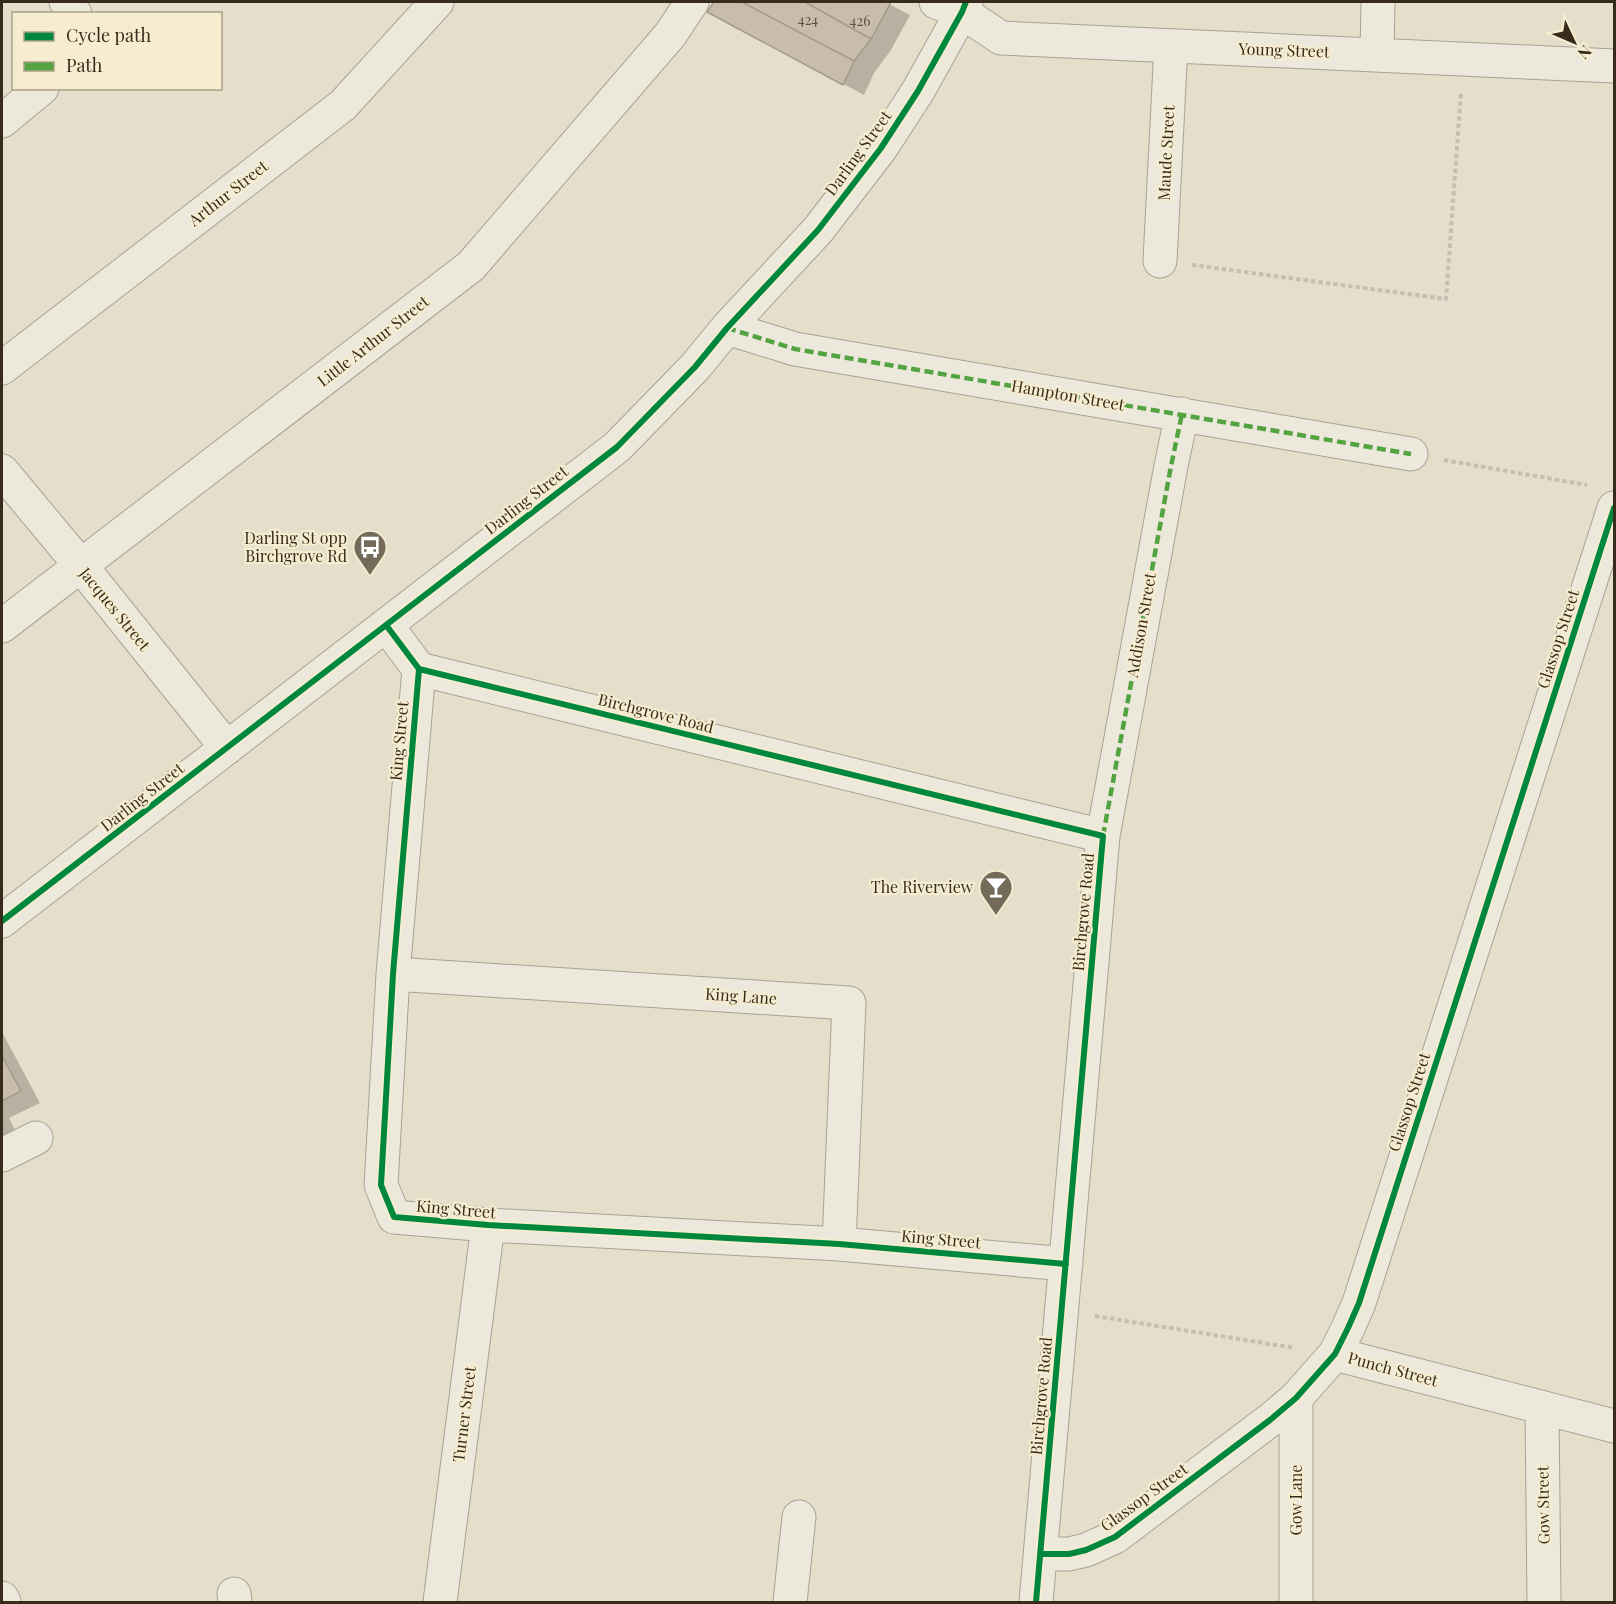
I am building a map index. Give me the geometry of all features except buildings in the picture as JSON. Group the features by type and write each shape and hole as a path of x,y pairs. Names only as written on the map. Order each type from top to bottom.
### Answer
{"street":[{"name":"Arthur Street","path":"2,368 343,105 437,2"},
{"name":"Little Arthur Street","path":"2,626 471,266 670,35 692,2"},
{"path":"1377,54 1378,2"},
{"name":"Young Street","path":"955,5 1001,38 1614,66"},
{"name":"Darling Street","path":"2,921 617,447 695,367 727,328 818,230 881,148 918,91 955,5"},
{"name":"Maude Street","path":"1160,261 1171,46"},
{"path":"2,121 40,90"},
{"name":"Hampton Street","path":"727,328 795,349 1411,454"},
{"name":"Addison Street","path":"1103,836 1182,414"},
{"name":"Jacques Street","path":"2,471 227,748"},
{"name":"Glassop Street","path":"1041,1554 1069,1554 1086,1550 1115,1537 1270,1420 1296,1398 1335,1354 1359,1303 1603,497"},
{"path":"386,625 418,669"},
{"name":"Birchgrove Road","path":"418,669 1103,836 1036,1602"},
{"name":"King Street","path":"418,669 393,974 381,1185 394,1217 489,1225 839,1244 1066,1264"},
{"name":"King Lane","path":"393,974 849,1003 839,1244"},
{"path":"2,1155 36,1138"},
{"name":"Turner Street","path":"440,1602 489,1225"},
{"name":"Punch Street","path":"1335,1354 1614,1426"},
{"name":"Gow Lane","path":"1296,1398 1296,1602"},
{"name":"Gow Street","path":"1542,1408 1544,1602"},
{"path":"790,1602 799,1517"},
{"path":"2,1598 4,1602"}],"path":[{"path":"1160,261 1446,299 1464,58"},
{"path":"1411,454 1603,497"}],"marked path":[{"path":"727,328 795,349 1411,454"},
{"path":"1103,836 1182,414"}],"cycle path":[{"path":"2,921 617,447 695,367 727,328 818,230 881,148 918,91 966,2"},
{"path":"1041,1554 1069,1554 1086,1550 1115,1537 1270,1420 1296,1398 1335,1354 1359,1303 1614,508"},
{"path":"386,625 419,669 1103,836 1036,1602"},
{"path":"419,669 393,974 381,1185 394,1217 488,1225 839,1244 1066,1264"}],"place":[{"name":"Darling St opp Birchgrove Rd","path":"370,576"},
{"name":"The Riverview","path":"996,916"}]}
